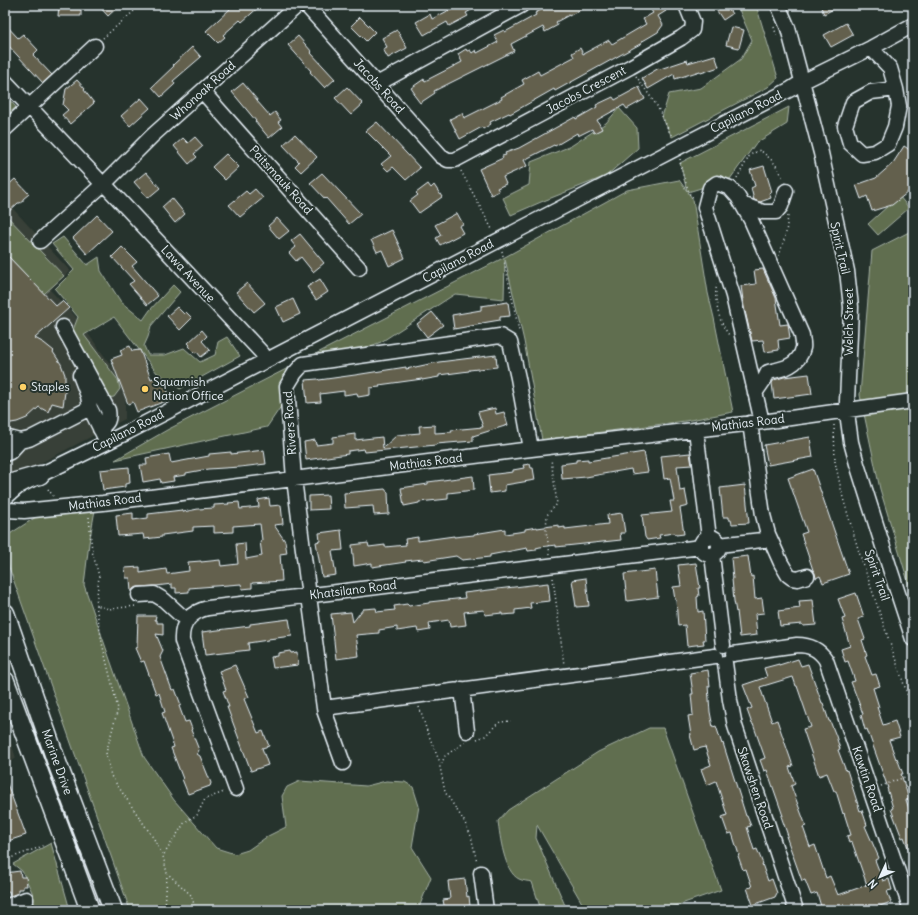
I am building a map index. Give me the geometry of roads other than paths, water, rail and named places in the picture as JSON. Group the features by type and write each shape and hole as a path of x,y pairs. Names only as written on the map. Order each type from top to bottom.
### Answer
{"main road":[{"path":"5,485 44,482"},
{"name":"Marine Drive","path":"5,613 56,760 113,910"},
{"name":"Marine Drive","path":"5,681 9,705 90,910"}],"street":[{"name":"Whonoak Road","path":"40,241 152,136 203,92 298,5"},
{"name":"Jacobs Road","path":"306,5 441,156 448,160 455,160"},
{"path":"377,84 522,5"},
{"name":"Jacobs Crescent","path":"455,160 630,67 681,38 692,30 693,22 686,5"},
{"name":"Welch Street","path":"778,5 788,28 821,153 849,284 851,307 847,393 849,431 854,452 913,639"},
{"name":"Capilano Road","path":"5,498 19,486 44,482 107,442 913,25"},
{"path":"5,130 94,46"},
{"path":"871,48 890,68 896,89 899,106 895,127 888,144 875,152 862,154 850,143 845,126 853,102 871,92 896,89"},
{"name":"Lawa Avenue","path":"5,81 103,183 267,360"},
{"name":"Paitsmauk Road","path":"203,92 359,268"},
{"path":"755,393 768,372 781,370 792,365 799,357 803,347 802,335 754,227 742,204 730,188 717,183 710,188 705,207 734,296 755,393 763,515 770,539 788,575 792,578 807,576"},
{"path":"742,204 763,212 776,212 781,206 786,191"},
{"path":"63,327 108,410 109,418 100,429"},
{"name":"Rivers Road","path":"343,763 324,708 294,479 287,386 303,364 500,336 510,342 531,449"},
{"path":"80,375 88,396 90,408 107,442"},
{"name":"Mathias Road","path":"5,509 24,511 49,509 696,430 913,401"},
{"path":"5,437 20,441 29,439 90,408"},
{"name":"Skawshen Road","path":"696,430 721,655 735,726 796,910"},
{"path":"5,454 10,452 20,441"},
{"name":"Khatsilano Road","path":"187,621 201,609 770,539"},
{"path":"140,600 154,594 164,600 187,621 184,625 182,636 183,647 236,789"},
{"name":"Kawtin Road","path":"721,655 797,645 811,647 818,650 822,654 829,666 911,910"},
{"path":"324,708 721,655"},
{"path":"462,689 469,737"},
{"path":"481,873 486,910"},
{"path":"5,907 26,899"}],"place":[{"name":"Staples","path":"23,387"},
{"name":"Squamish Nation Office","path":"145,389"}]}
